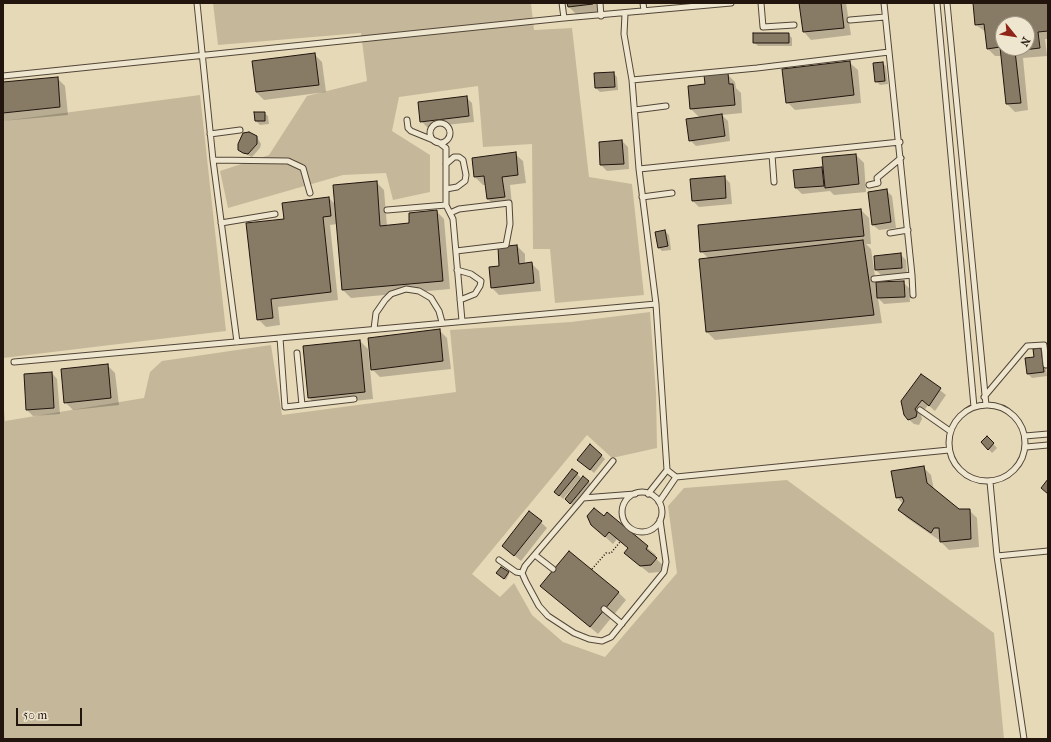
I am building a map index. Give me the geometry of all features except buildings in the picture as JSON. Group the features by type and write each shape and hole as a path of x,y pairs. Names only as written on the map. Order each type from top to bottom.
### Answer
{"lane":[{"path":"197,3 201,57 213,160 237,342"},
{"path":"562,3 564,18"},
{"path":"600,3 601,16"},
{"path":"643,3 644,11"},
{"path":"3,76 201,57 564,18 626,14 683,5 731,3"},
{"path":"761,3 763,27 794,25"},
{"path":"884,3 900,142 913,295"},
{"path":"937,3 974,407"},
{"path":"947,3 984,397 986,405"},
{"path":"626,14 624,34 632,80 639,169 656,304 667,470 648,494"},
{"path":"850,20 885,17"},
{"path":"632,80 757,68 889,52"},
{"path":"635,110 666,106"},
{"path":"407,120 408,128 411,131 438,142 446,148 446,205 453,219 462,321"},
{"path":"210,134 240,130"},
{"path":"639,169 900,142"},
{"path":"772,155 774,182"},
{"path":"446,164 454,157 459,157 463,160 466,176 465,180 457,187 446,189"},
{"path":"869,185 878,183 877,178 901,158"},
{"path":"213,160 288,161 303,168 310,192"},
{"path":"642,197 672,193"},
{"path":"450,213 458,209 509,203 510,224 506,245 456,251"},
{"path":"387,210 446,205"},
{"path":"221,223 275,214"},
{"path":"890,233 908,230"},
{"path":"457,270 471,274 481,281 475,294 460,300"},
{"path":"874,279 912,275"},
{"path":"374,329 376,313 385,300 391,294 406,289 419,291 431,298 439,311 442,322"},
{"path":"14,362 442,322 656,304"},
{"path":"280,338 285,407 354,399"},
{"path":"984,397 1027,346 1044,345 1046,365"},
{"path":"297,353 302,406"},
{"path":"986,405 997,406 1008,410 1016,418 1025,436 1026,447 1021,462 1013,472 1002,479 990,482 978,481 968,477 959,470 952,461 949,450 950,431 964,412 974,407 986,405"},
{"path":"920,410 950,431"},
{"path":"1025,436 1048,434"},
{"path":"1026,447 1048,445"},
{"path":"667,470 676,477 949,450"},
{"path":"522,573 535,554 613,461"},
{"path":"659,502 676,477"},
{"path":"990,482 997,556 1024,739"},
{"path":"583,498 635,494 648,494 659,502 662,514 657,525 646,532 639,532 628,526 624,521 623,508 630,497 635,494"},
{"path":"522,573 539,606 548,616 574,633 590,639 602,641 611,637 664,572 666,562 660,520"},
{"path":"997,556 1048,551"},
{"path":"535,554 553,569"},
{"path":"499,560 516,572 522,573"},
{"path":"604,609 622,624"}],"path":[{"path":"592,569 606,553 611,553 620,542"}],"shaded area":[{"path":"213,3 531,3 534,30 572,28 589,177 632,184 644,295 555,303 550,249 533,249 532,144 483,147 478,86 399,97 392,131 430,155 430,192 393,200 386,173 343,175 228,208 220,171 269,155 307,96 367,81 361,33 218,45"},
{"path":"200,95 226,331 3,358 3,121"},
{"path":"650,312 656,393 657,448 612,458 587,435 472,574 500,597 514,583 532,615 563,642 605,657 677,573 668,506 684,488 787,480 994,633 1004,739 3,739 3,400 5,421 144,398 150,372 162,361 271,345 282,415 456,392 450,330 571,322"}]}
